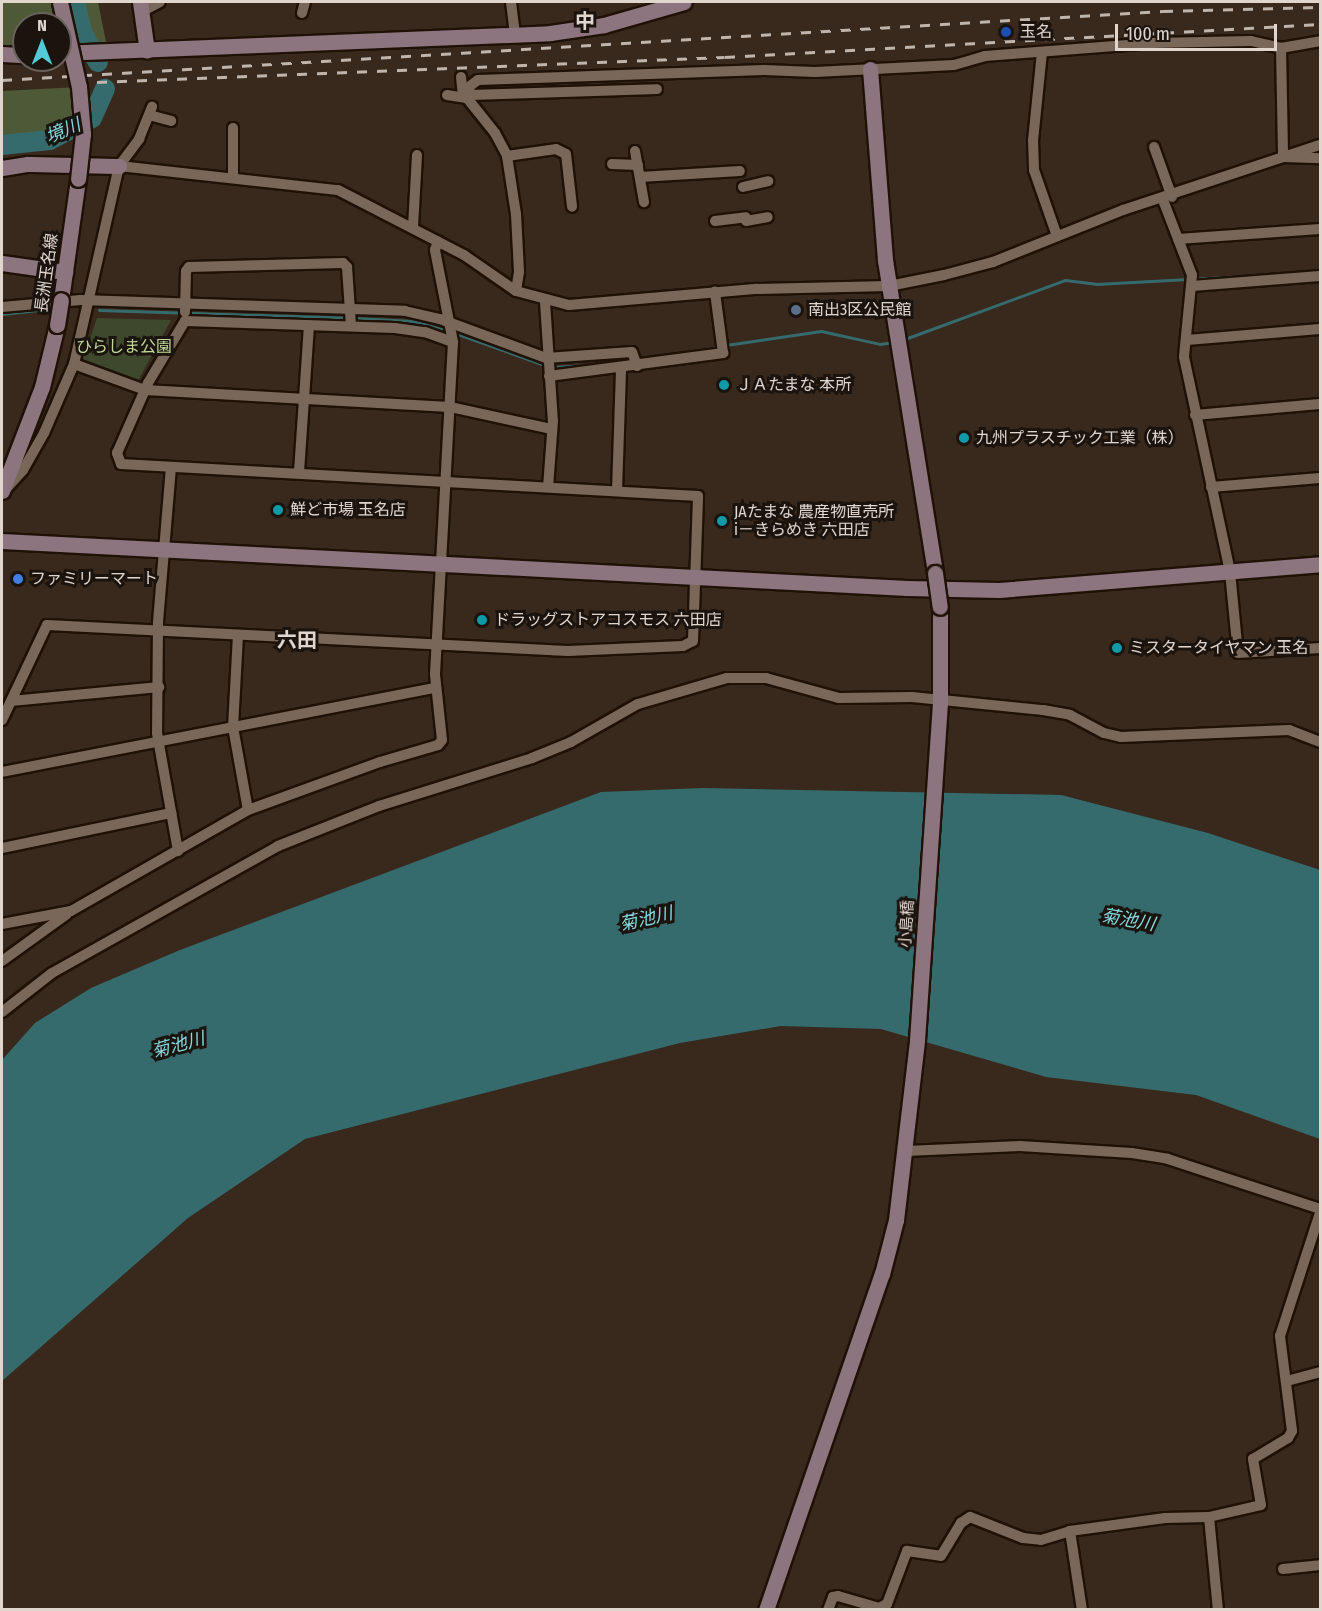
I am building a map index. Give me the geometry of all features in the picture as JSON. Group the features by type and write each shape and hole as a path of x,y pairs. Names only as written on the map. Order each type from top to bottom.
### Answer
{"street":[{"name":"長洲玉名線","path":"2,492 42,387 57,325 78,179 83,134 79,87 60,2"},
{"path":"147,51 142,6 160,2"},
{"path":"302,13 305,2"},
{"path":"511,2 515,34"},
{"path":"72,53 515,34 604,25 684,2"},
{"path":"466,96 470,86 478,80 870,69 954,65 985,56 1188,41 1251,41 1281,48 1320,41"},
{"path":"1281,48 1282,157"},
{"path":"1042,52 1033,140 1034,170 1057,236"},
{"name":"小島橋","path":"766,1610 882,1274 896,1220 907,1146 940,706 940,607 889,285 870,69"},
{"path":"461,76 466,96 495,133 507,156 516,214 519,272 516,291"},
{"path":"447,95 657,88"},
{"path":"2,492 23,470 44,433 74,364 91,301 119,166 139,139 150,110 171,121"},
{"path":"233,128 233,177"},
{"path":"2,168 38,164 119,166 338,190 438,241 516,291 544,302 570,305 715,292 889,285 993,262 1123,210 1168,198 1320,145"},
{"path":"1154,147 1178,239 1192,281 1184,357 1230,572 1238,653 1320,648"},
{"path":"507,156 556,149 566,154 572,207"},
{"path":"635,151 644,202"},
{"path":"413,227 417,155"},
{"path":"1282,157 1320,158"},
{"path":"612,164 638,165"},
{"path":"640,177 740,171"},
{"path":"743,187 768,181"},
{"path":"715,221 768,217"},
{"path":"1178,239 1320,229"},
{"path":"2,961 71,911 248,810 438,745 442,740 435,688 436,647 443,563 452,332 435,250 438,241"},
{"path":"2,263 65,272"},
{"path":"2,720 47,625 436,647 568,651 683,646 693,641 698,496 299,472 121,464 117,453 145,390 185,313 186,271 189,267 343,263 347,267 351,317"},
{"path":"1192,281 1320,276"},
{"path":"547,367 723,353 715,292"},
{"path":"2,307 91,301 309,325 351,317 405,311 452,332 547,367 621,368 636,361"},
{"path":"544,302 552,429 548,487"},
{"path":"185,313 351,317 425,332 452,332"},
{"path":"299,472 302,399 309,325"},
{"path":"1187,340 1320,328"},
{"path":"74,364 145,390 450,407 552,429"},
{"path":"617,491 621,368"},
{"path":"1195,415 1320,404"},
{"path":"171,467 158,631 159,687 160,741 178,851"},
{"path":"1211,487 1320,478"},
{"path":"2,541 999,590 1320,564"},
{"path":"238,635 233,727 248,810"},
{"path":"2,1012 52,973 278,846 379,806 532,758 571,742 623,711 677,691 727,678 766,678 839,698 912,697 940,706 1070,715 1104,733 1120,737 1290,730 1320,742"},
{"path":"11,701 159,687"},
{"path":"2,772 435,688"},
{"path":"2,848 171,813"},
{"path":"2,924 71,911"},
{"path":"828,1610 833,1597 838,1596 879,1608 887,1604 907,1551 941,1556 961,1523 970,1517 1023,1538 1041,1540 1070,1531 1165,1518 1209,1517 1261,1505 1253,1459 1288,1438 1292,1431 1280,1336 1320,1211 1168,1159 1132,1153 1020,1146 907,1146"},
{"path":"1287,1381 1320,1372"},
{"path":"1209,1517 1218,1610"},
{"path":"1070,1531 1082,1610"},
{"path":"1283,1569 1320,1565"}],"green space":[{"path":"2,2 98,2 108,52 72,57 72,12 12,12 12,62 2,63"},
{"path":"79,87 92,123 50,140 2,145 2,91"},
{"name":"ひらしま公園","path":"97,318 171,320 138,381 82,362"}],"water":[{"name":"菊池川","path":"703,788 1061,795 1208,833 1320,870 1320,1139 1196,1095 1046,1077 881,1029 781,1026 680,1043 305,1139 188,1218 2,1381 2,1060 35,1023 91,988 180,950 601,792"}],"waterway":[{"name":"境川","path":"75,2 82,32 98,62"},
{"name":"境川","path":"2,145 50,140 92,118 105,89"},
{"path":"902,340 1065,280 1096,284 1280,274"},
{"path":"2,314 47,309"},
{"path":"99,310 348,318"},
{"path":"354,318 413,321 448,331"},
{"path":"726,345 821,331 880,344 893,342"},
{"path":"455,333 547,366"},
{"path":"646,358 719,347"},
{"path":"553,367 592,365"}],"railway":[{"path":"2,80 1163,11 1320,7"},
{"path":"97,82 725,57 1320,24"}],"place":[{"name":"玉名","path":"1006,32"},
{"name":"南出3区公民館","path":"796,310"},
{"name":"ＪＡたまな 本所","path":"724,385"},
{"name":"九州プラスチック工業（株）","path":"964,438"},
{"name":"鮮ど市場 玉名店","path":"278,510"},
{"name":"JAたまな 農産物直売所 i－きらめき 六田店","path":"722,521"},
{"name":"ファミリーマート","path":"18,579"},
{"name":"ドラッグストアコスモス 六田店","path":"482,620"},
{"name":"ミスタータイヤマン 玉名","path":"1117,648"}],"district":[{"name":"中","path":"585,21"},
{"name":"六田","path":"297,640"}]}
